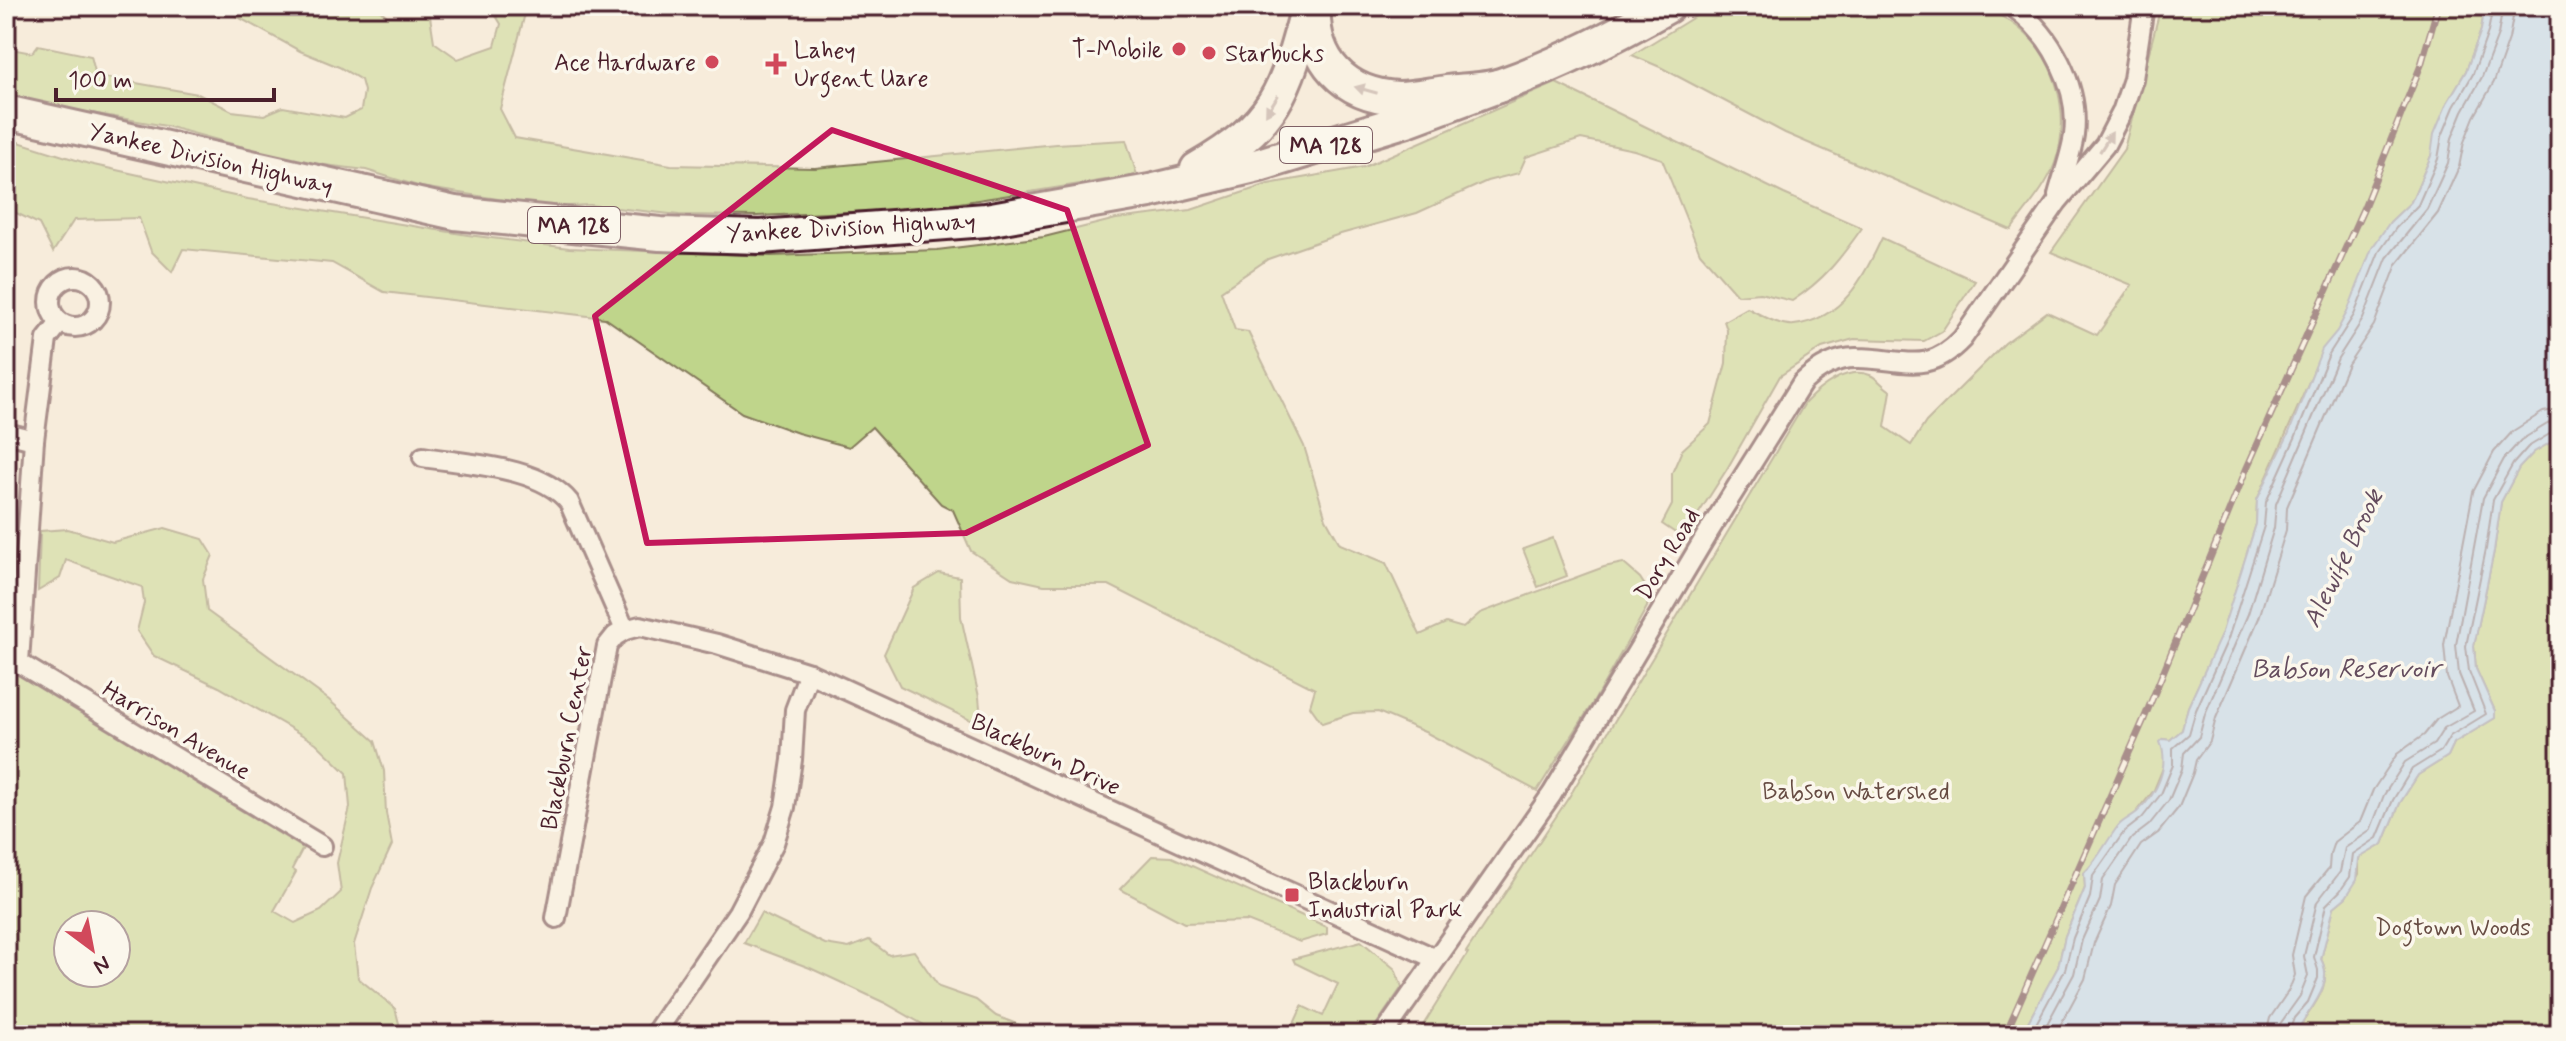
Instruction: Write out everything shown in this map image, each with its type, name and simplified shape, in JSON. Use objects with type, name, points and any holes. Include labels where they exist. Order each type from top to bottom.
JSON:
[{"type":"highway","points":[[1311,6],[1323,54],[1335,74],[1359,91],[1398,98],[1498,86]]},
{"type":"highway","points":[[1150,191],[1232,149],[1257,126],[1273,106],[1291,69],[1311,6]]},
{"type":"highway","name":"MA 128","points":[[1498,86],[1602,41],[1668,6]]},
{"type":"highway","name":"Yankee Division Highway","points":[[6,112],[455,213],[660,234],[760,237],[986,220],[1150,191],[1259,165],[1407,120],[1498,86]]},
{"type":"street","name":"Dory Road","points":[[2012,6],[2037,28],[2061,65],[2068,85],[2074,134],[2057,202]]},
{"type":"street","name":"Dory Road","points":[[1383,1035],[1552,794],[1706,536],[1802,383],[1813,373],[1842,360],[1856,358],[1921,364],[1949,352],[1962,339],[2057,202],[2105,145],[2122,112],[2133,79],[2144,6]]},
{"type":"street","points":[[12,658],[47,339],[59,324]]},
{"type":"street","points":[[6,433],[34,440]]},
{"type":"street","name":"Blackburn Center","points":[[423,457],[507,470],[561,492],[569,502],[625,630],[607,646],[556,918]]},
{"type":"street","name":"Blackburn Drive","points":[[625,630],[640,626],[717,644],[809,673],[1436,959]]},
{"type":"street","name":"Harrison Avenue","points":[[12,658],[322,846]]},
{"type":"street","points":[[654,1035],[738,912],[774,843],[785,807],[795,710],[809,673]]},
{"type":"highlighted area","points":[[832,130],[1067,210],[1148,445],[966,533],[647,543],[595,316]]},
{"type":"green space","points":[[218,6],[328,6],[334,13],[348,6],[375,6],[387,16],[430,16],[434,42],[458,59],[495,46],[501,24],[490,6],[527,6],[500,109],[515,138],[671,165],[815,168],[1126,140],[1137,175],[921,209],[757,216],[679,215],[590,205],[549,207],[421,187],[366,170],[299,162],[166,126],[6,98],[6,48],[32,53],[38,45],[91,56],[96,76],[198,94],[232,111],[264,115],[283,107],[345,118],[361,110],[364,91],[361,80]]},
{"type":"green space","points":[[1712,6],[1982,6],[2019,28],[2032,41],[2052,72],[2058,90],[2062,127],[2051,172],[2011,230],[1785,133],[1632,55]]},
{"type":"green space","name":"Babson Watershed","points":[[2161,6],[2485,6],[2481,30],[2466,71],[2447,103],[2431,156],[2411,202],[2390,222],[2323,363],[2318,361],[2257,500],[2256,524],[2221,636],[2188,707],[2182,730],[2170,740],[2163,739],[2165,763],[2154,790],[2136,813],[2117,828],[2084,873],[2085,888],[2065,936],[2058,967],[2021,1035],[1417,1035],[1466,952],[1569,797],[1805,403],[1826,385],[1843,376],[1852,373],[1870,375],[1891,391],[1885,427],[1911,445],[1926,422],[2005,343],[2047,312],[2097,335],[2132,285],[2051,252],[2124,149]]},
{"type":"green space","points":[[1556,83],[1784,194],[1862,228],[1831,268],[1792,301],[1760,293],[1737,295],[1700,253],[1662,159],[1581,139],[1526,157],[1519,173],[1487,181],[1417,213],[1337,235],[1268,259],[1221,291],[1235,330],[1248,332],[1304,446],[1326,519],[1340,544],[1386,563],[1420,635],[1446,623],[1463,628],[1480,613],[1604,567],[1623,563],[1640,578],[1649,592],[1647,607],[1594,701],[1537,791],[1427,733],[1378,712],[1353,713],[1322,723],[1310,706],[1315,689],[1109,585],[1044,585],[1012,578],[971,551],[953,510],[941,504],[872,427],[849,447],[742,413],[605,318],[384,292],[332,263],[183,249],[172,272],[151,251],[139,218],[74,220],[53,252],[39,224],[6,208],[6,138],[89,164],[248,199],[569,248],[771,256],[937,250],[1044,237],[1116,219],[1191,210],[1268,184],[1364,167]]},
{"type":"green space","points":[[1882,238],[1975,281],[1942,331],[1924,341],[1854,339],[1822,348],[1780,376],[1683,538],[1662,524],[1672,505],[1672,473],[1682,450],[1710,424],[1726,363],[1727,330],[1724,321],[1747,308],[1788,325],[1811,321],[1826,314],[1850,294]]},
{"type":"green space","name":"Dogtown Woods","points":[[2560,437],[2560,1035],[2295,1035],[2323,989],[2325,969],[2321,959],[2334,907],[2346,897],[2359,874],[2359,858],[2383,844],[2400,803],[2418,775],[2448,756],[2454,743],[2495,718],[2495,711],[2476,669],[2474,646],[2501,502],[2519,468],[2534,452]]},
{"type":"green space","points":[[165,528],[203,539],[213,555],[203,579],[207,611],[329,700],[375,741],[384,771],[386,813],[392,845],[372,888],[354,944],[358,978],[395,1008],[402,1035],[6,1035],[6,662],[30,674],[188,778],[303,848],[292,869],[296,872],[274,911],[295,923],[321,911],[341,892],[337,863],[350,807],[347,773],[316,743],[219,687],[154,656],[137,631],[144,603],[142,587],[66,560],[60,578],[38,591],[40,531],[68,529],[113,542]]},
{"type":"green space","points":[[1553,538],[1567,576],[1538,587],[1523,549]]},
{"type":"green space","points":[[939,573],[960,577],[961,617],[981,719],[970,720],[900,686],[884,654],[914,588]]},
{"type":"green space","points":[[1152,856],[1172,857],[1327,927],[1327,934],[1300,942],[1247,921],[1184,923],[1120,889]]},
{"type":"green space","points":[[761,913],[825,944],[849,948],[869,940],[889,955],[914,951],[939,987],[976,1000],[996,1016],[1046,1035],[958,1035],[926,1026],[810,968],[744,943]]},
{"type":"green space","points":[[1361,941],[1395,969],[1402,987],[1369,1035],[1289,1035],[1302,1006],[1323,1016],[1338,984],[1295,963],[1293,959]]},
{"type":"water","name":"Babson Reservoir","points":[[2485,6],[2560,6],[2560,437],[2534,452],[2519,468],[2501,502],[2474,646],[2476,669],[2495,711],[2495,718],[2454,743],[2448,756],[2418,775],[2400,803],[2383,844],[2359,858],[2357,880],[2346,897],[2334,907],[2321,959],[2325,969],[2322,989],[2295,1035],[2021,1035],[2058,967],[2065,936],[2085,888],[2084,873],[2118,826],[2138,811],[2156,788],[2163,761],[2160,742],[2170,740],[2182,730],[2188,707],[2221,635],[2256,524],[2257,500],[2288,435],[2322,349],[2347,312],[2372,248],[2390,222],[2411,202],[2431,156],[2434,134],[2447,103],[2466,71],[2481,30]]},
{"type":"railway","points":[[2005,1035],[2144,719],[2246,470],[2364,207],[2421,65],[2438,6]]},
{"type":"place","name":"T-Mobile","points":[[1179,49]]},
{"type":"place","name":"Starbucks","points":[[1209,53]]},
{"type":"place","name":"Ace Hardware","points":[[712,62]]},
{"type":"place","name":"Lahey Urgent Uare","points":[[776,64]]},
{"type":"place","name":"Blackburn Industrial Park","points":[[1292,895]]},
{"type":"water label","name":"Alewife Brook","points":[[2342,558]]}]
